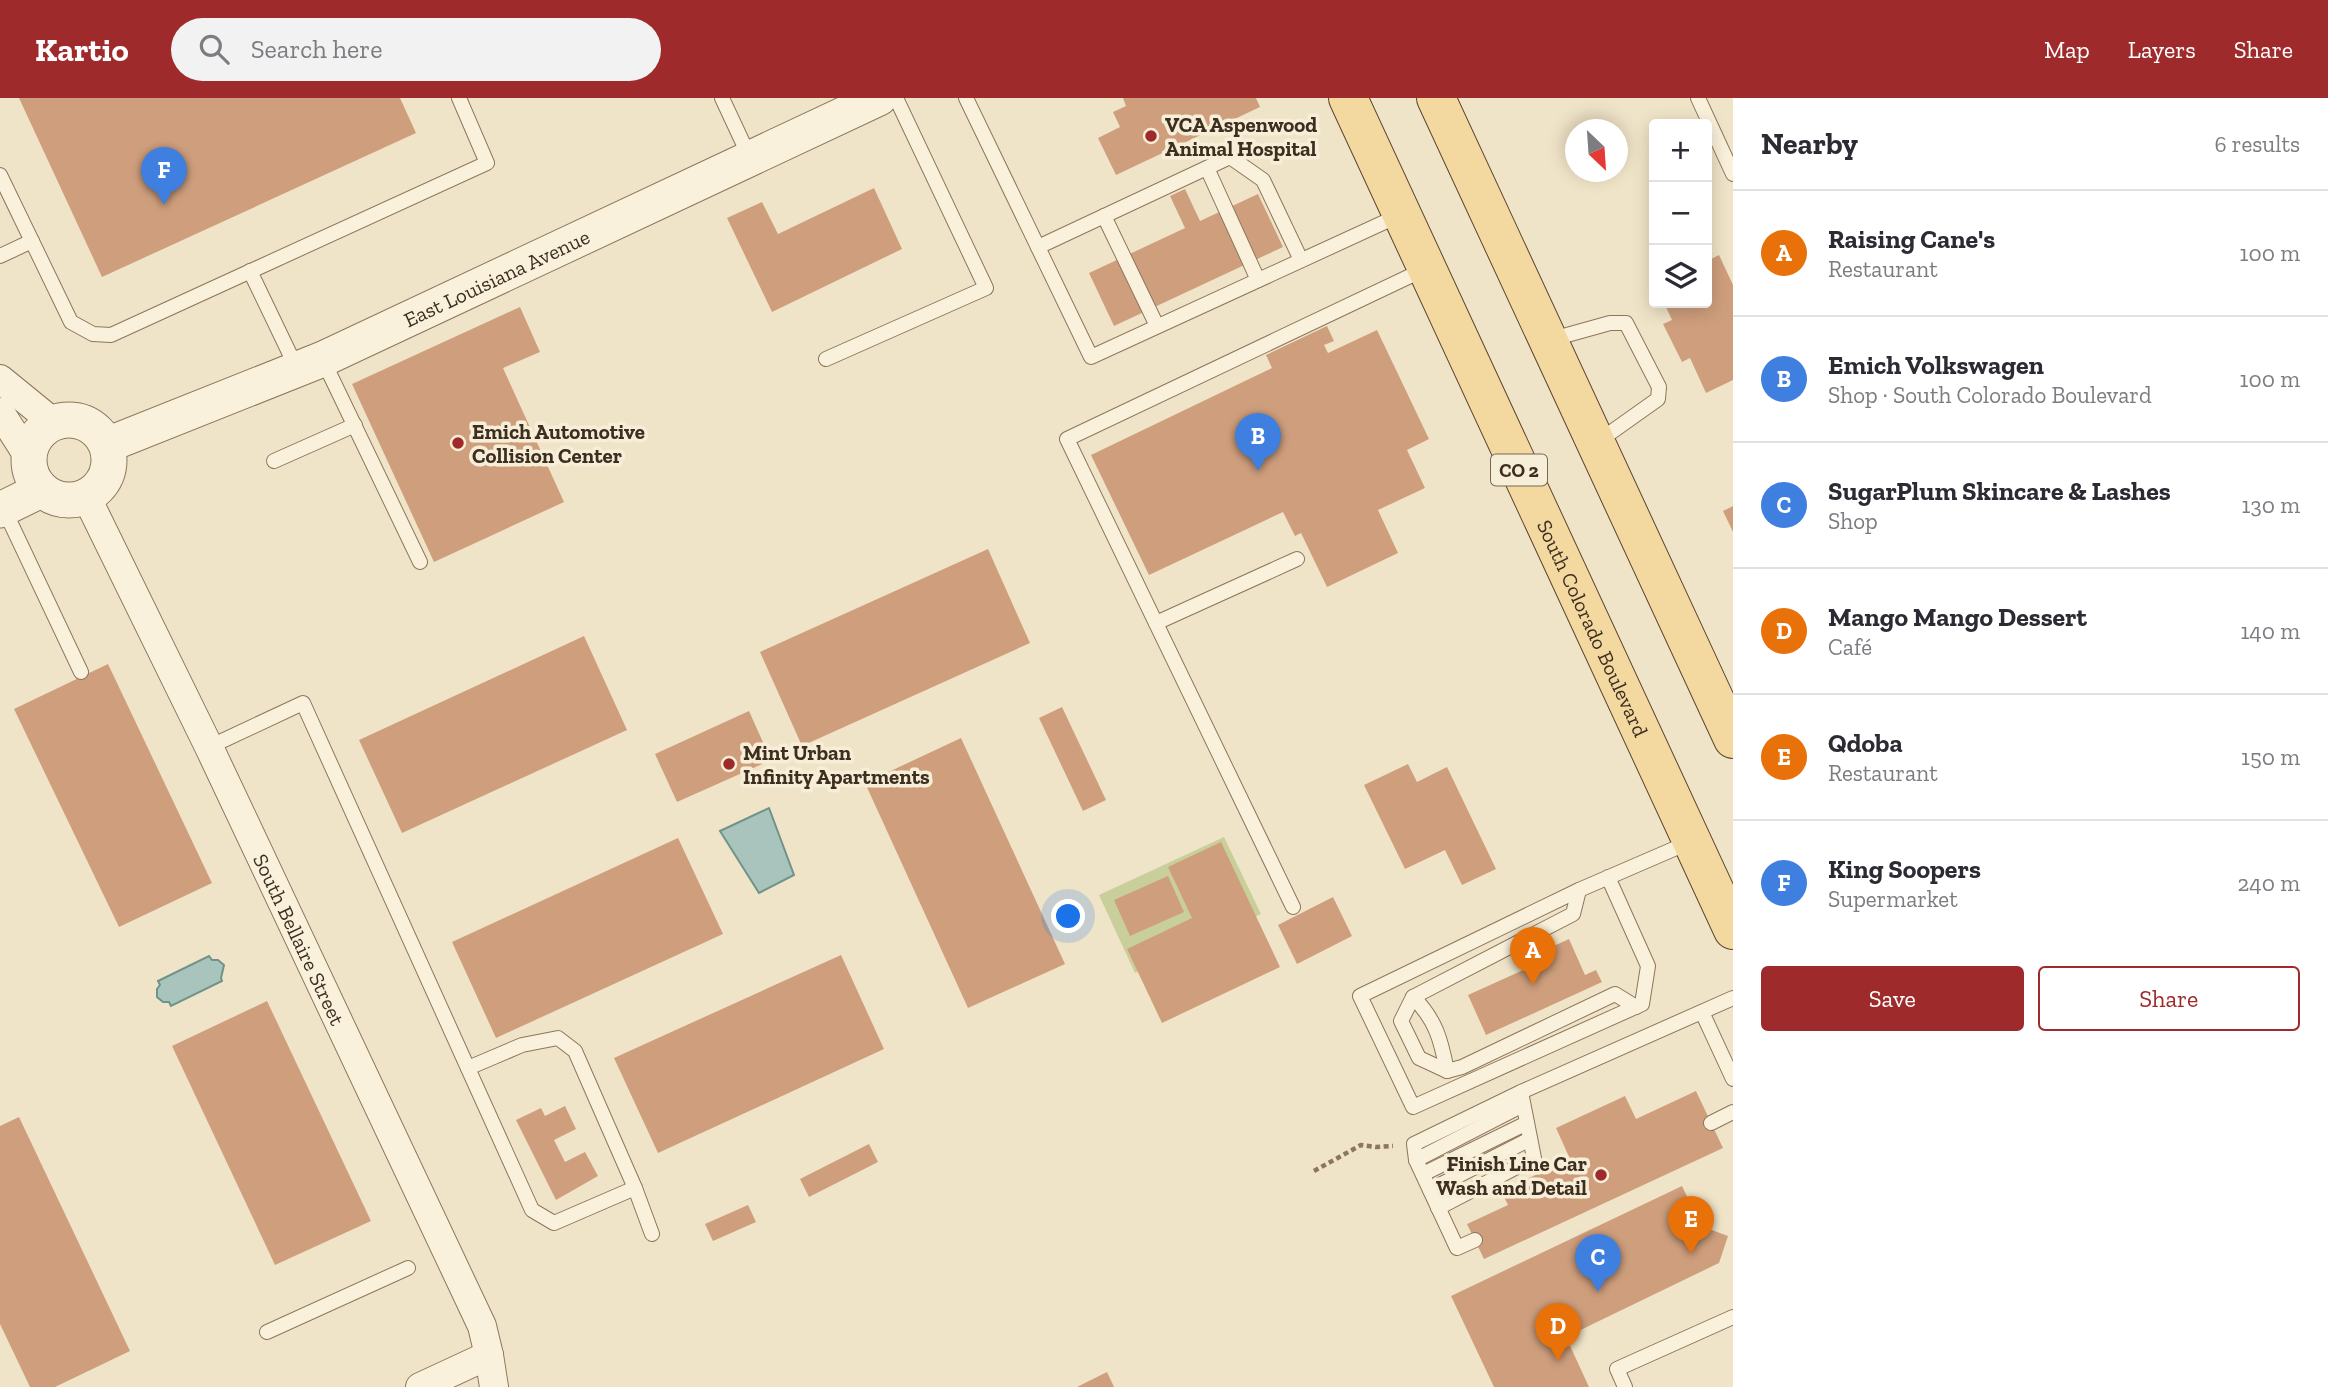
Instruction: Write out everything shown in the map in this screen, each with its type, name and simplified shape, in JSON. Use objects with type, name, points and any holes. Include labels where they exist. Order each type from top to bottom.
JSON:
[{"type":"main road","name":"South Colorado Boulevard","points":[[1348,98],[1733,930]]},
{"type":"main road","points":[[1436,98],[1733,739]]},
{"type":"street","name":"East Louisiana Avenue","points":[[107,445],[310,364],[879,98]]},
{"type":"street","points":[[0,379],[54,423]]},
{"type":"street","points":[[0,412],[28,456],[31,475],[41,490],[57,499],[75,501],[92,494],[104,480],[110,463],[107,445],[97,431],[82,421],[64,420],[47,426],[34,439],[28,456]]},
{"type":"street","points":[[2,509],[41,490]]},
{"type":"street","name":"South Bellaire Street","points":[[86,496],[482,1326],[494,1387]]},
{"type":"street","points":[[420,1387],[489,1355]]},
{"type":"lane","points":[[0,175],[71,322],[93,334],[111,334],[487,163],[459,98]]},
{"type":"lane","points":[[722,98],[750,158]]},
{"type":"lane","points":[[826,359],[986,288],[895,98]]},
{"type":"lane","points":[[966,98],[1091,357],[1401,214]]},
{"type":"lane","points":[[1698,98],[1733,174]]},
{"type":"lane","points":[[1038,247],[1230,157],[1263,180],[1301,260]]},
{"type":"lane","points":[[1207,168],[1258,280]]},
{"type":"lane","points":[[1104,216],[1157,326]]},
{"type":"lane","points":[[0,256],[32,241]]},
{"type":"lane","points":[[1293,906],[1067,439],[1426,269]]},
{"type":"lane","points":[[250,271],[310,364],[355,425],[420,562]]},
{"type":"lane","points":[[1547,341],[1610,323],[1626,323],[1659,387],[1658,399],[1595,443]]},
{"type":"lane","points":[[274,461],[355,425]]},
{"type":"lane","points":[[2,509],[81,672]]},
{"type":"lane","points":[[1156,623],[1297,559]]},
{"type":"lane","points":[[208,747],[303,704],[532,1210],[554,1223],[635,1188]]},
{"type":"lane","points":[[1608,877],[1648,966],[1642,1004],[1413,1107],[1360,996],[1579,890],[1608,877],[1692,841]]},
{"type":"lane","points":[[1579,890],[1573,914],[1413,997],[1401,1021],[1419,1058],[1447,1071],[1474,1061],[1615,994],[1636,1007]]},
{"type":"lane","points":[[1413,997],[1429,1013],[1442,1045],[1447,1071]]},
{"type":"lane","points":[[1475,1240],[1457,1248],[1416,1160],[1414,1144],[1522,1099],[1733,998]]},
{"type":"lane","points":[[1702,1012],[1733,1079]]},
{"type":"lane","points":[[468,1068],[522,1045],[558,1038],[575,1051],[635,1188],[652,1234]]},
{"type":"lane","points":[[1438,1208],[1534,1158],[1522,1099]]},
{"type":"lane","points":[[1711,1123],[1733,1112]]},
{"type":"lane","points":[[1423,1174],[1527,1123]]},
{"type":"lane","points":[[1430,1190],[1530,1139]]},
{"type":"lane","points":[[267,1332],[408,1268]]},
{"type":"lane","points":[[1625,1387],[1617,1369],[1733,1317]]},
{"type":"path","points":[[1314,1171],[1361,1145],[1376,1147]]},
{"type":"green space","points":[[1224,837],[1261,914],[1135,973],[1099,895]]},
{"type":"water","points":[[769,808],[794,875],[759,893],[720,831]]},
{"type":"water","points":[[209,956],[224,965],[222,981],[171,1006],[169,1002],[163,1002],[157,997],[160,985],[158,981]]},
{"type":"building","points":[[19,98],[400,98],[416,133],[102,277]]},
{"type":"building","name":"VCA Aspenwood Animal Hospital","points":[[1123,98],[1256,98],[1260,107],[1116,175],[1098,138],[1120,127],[1113,112],[1126,106]]},
{"type":"building","points":[[874,188],[902,249],[772,312],[727,218],[762,202],[778,234]]},
{"type":"building","points":[[1185,189],[1200,221],[1258,194],[1283,247],[1114,326],[1089,273],[1185,228],[1170,196]]},
{"type":"building","points":[[1719,255],[1733,285],[1733,380],[1706,393],[1690,358],[1682,362],[1663,324],[1672,320],[1666,308],[1712,308],[1712,258]]},
{"type":"building","name":"Emich Automotive Collision Center","points":[[520,307],[540,352],[503,368],[564,502],[434,562],[352,384]]},
{"type":"building","points":[[1327,326],[1334,341],[1324,345],[1328,353],[1377,330],[1429,439],[1407,450],[1425,488],[1378,510],[1398,553],[1327,587],[1301,533],[1295,536],[1283,512],[1149,575],[1091,455],[1272,368],[1266,355]]},
{"type":"building","points":[[1733,506],[1733,532],[1723,511]]},
{"type":"building","points":[[988,549],[1030,643],[802,746],[760,652]]},
{"type":"building","points":[[584,636],[627,730],[402,833],[359,740]]},
{"type":"building","points":[[108,664],[212,883],[119,927],[14,709]]},
{"type":"building","points":[[1062,707],[1106,800],[1083,811],[1039,718]]},
{"type":"building","points":[[749,711],[771,760],[677,802],[655,754]]},
{"type":"building","points":[[961,738],[1065,964],[968,1008],[865,783]]},
{"type":"building","points":[[1408,764],[1417,782],[1447,767],[1496,869],[1462,885],[1445,850],[1405,869],[1364,785]]},
{"type":"building","points":[[678,838],[723,934],[496,1038],[452,942]]},
{"type":"building","points":[[1221,842],[1280,967],[1162,1023],[1127,949],[1192,918],[1168,867]]},
{"type":"building","points":[[1168,876],[1184,912],[1130,936],[1114,900]]},
{"type":"building","points":[[1333,897],[1352,936],[1297,964],[1278,925]]},
{"type":"building","points":[[1569,939],[1585,975],[1596,970],[1602,982],[1486,1035],[1468,995],[1534,965],[1530,957]]},
{"type":"building","points":[[841,955],[884,1049],[658,1153],[614,1058]]},
{"type":"building","points":[[267,1001],[371,1221],[275,1265],[172,1046]]},
{"type":"building","name":"Finish Line Car Wash and Detail","points":[[1696,1091],[1723,1148],[1484,1259],[1467,1224],[1508,1205],[1501,1191],[1570,1159],[1556,1128],[1625,1096],[1636,1119]]},
{"type":"building","points":[[565,1106],[576,1129],[554,1140],[565,1162],[585,1152],[598,1176],[556,1200],[516,1120],[541,1108],[545,1116]]},
{"type":"building","points":[[19,1117],[130,1351],[55,1387],[30,1387],[0,1324],[0,1126]]},
{"type":"building","points":[[869,1144],[878,1162],[809,1197],[800,1179]]},
{"type":"building","points":[[1682,1186],[1701,1226],[1728,1236],[1719,1263],[1566,1337],[1589,1387],[1494,1387],[1451,1296]]},
{"type":"building","points":[[748,1205],[756,1222],[713,1241],[705,1224]]},
{"type":"building","points":[[1107,1372],[1114,1387],[1077,1387]]},
{"type":"place","name":"VCA Aspenwood Animal Hospital","points":[[1151,136]]},
{"type":"place","name":"King Soopers","points":[[164,205]]},
{"type":"place","name":"Emich Automotive Collision Center","points":[[458,443]]},
{"type":"place","name":"Emich Volkswagen","points":[[1258,471]]},
{"type":"place","name":"Mint Urban Infinity Apartments","points":[[729,764]]},
{"type":"place","name":"Raising Cane's","points":[[1533,985]]},
{"type":"place","name":"Finish Line Car Wash and Detail","points":[[1601,1175]]},
{"type":"place","name":"Qdoba","points":[[1691,1254]]},
{"type":"place","name":"SugarPlum Skincare & Lashes","points":[[1598,1292]]},
{"type":"place","name":"Mango Mango Dessert","points":[[1558,1361]]}]
